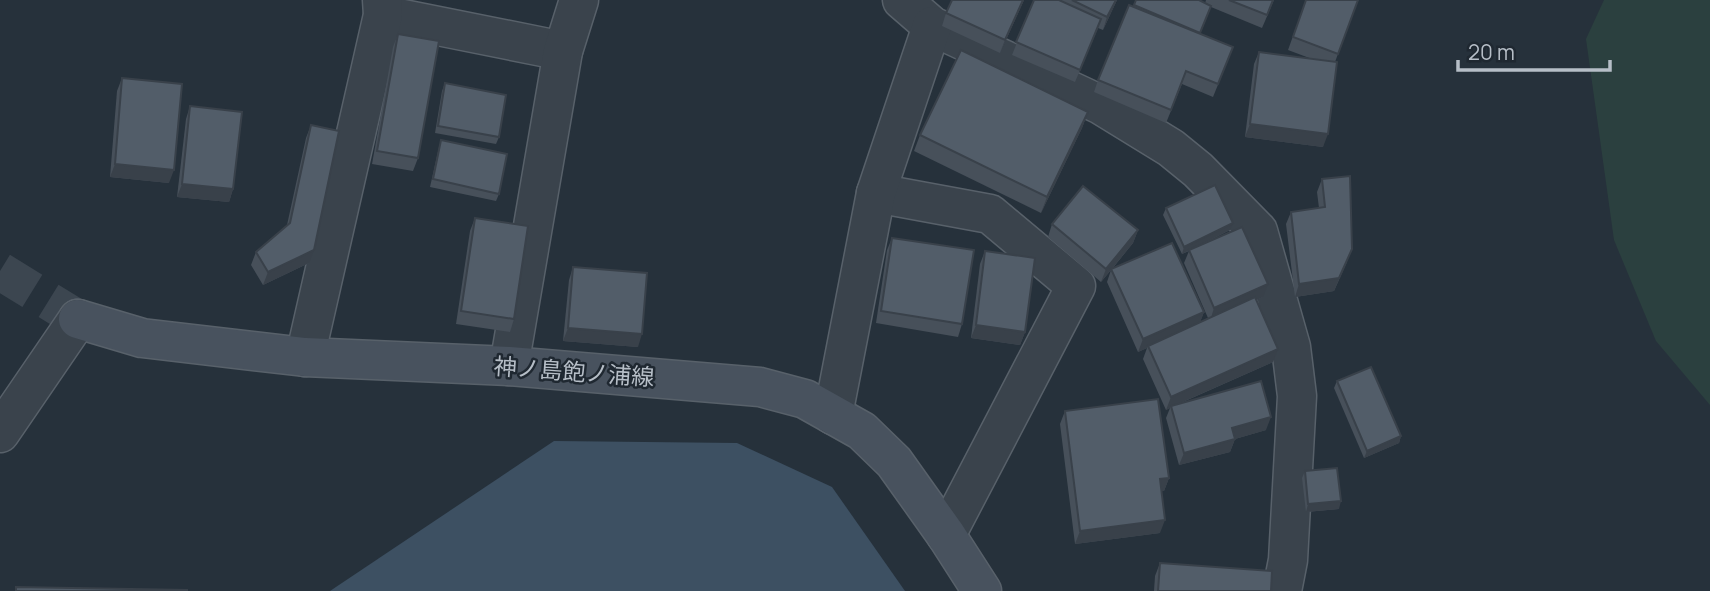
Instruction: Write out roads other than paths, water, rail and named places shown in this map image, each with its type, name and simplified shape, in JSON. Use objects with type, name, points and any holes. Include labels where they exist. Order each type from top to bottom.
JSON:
[{"type":"main road","name":"神ノ島飽ノ浦線","points":[[78,319],[142,338],[305,357],[509,366],[760,387],[804,399],[862,431],[894,463],[946,534],[982,591]]},
{"type":"street","points":[[509,366],[563,51],[579,0]]},
{"type":"street","points":[[902,0],[932,26],[1101,105],[1171,148],[1198,170],[1258,231],[1290,347],[1297,396],[1288,560],[1282,591]]},
{"type":"street","points":[[305,357],[382,8],[563,51]]},
{"type":"street","points":[[833,415],[876,193],[932,26]]},
{"type":"street","points":[[876,193],[990,214],[1076,286],[946,534]]},
{"type":"street","points":[[0,433],[78,319]]},
{"type":"water","points":[[554,441],[737,443],[832,487],[905,591],[330,591]]},
{"type":"tunnel","points":[[0,271],[78,319]]}]
